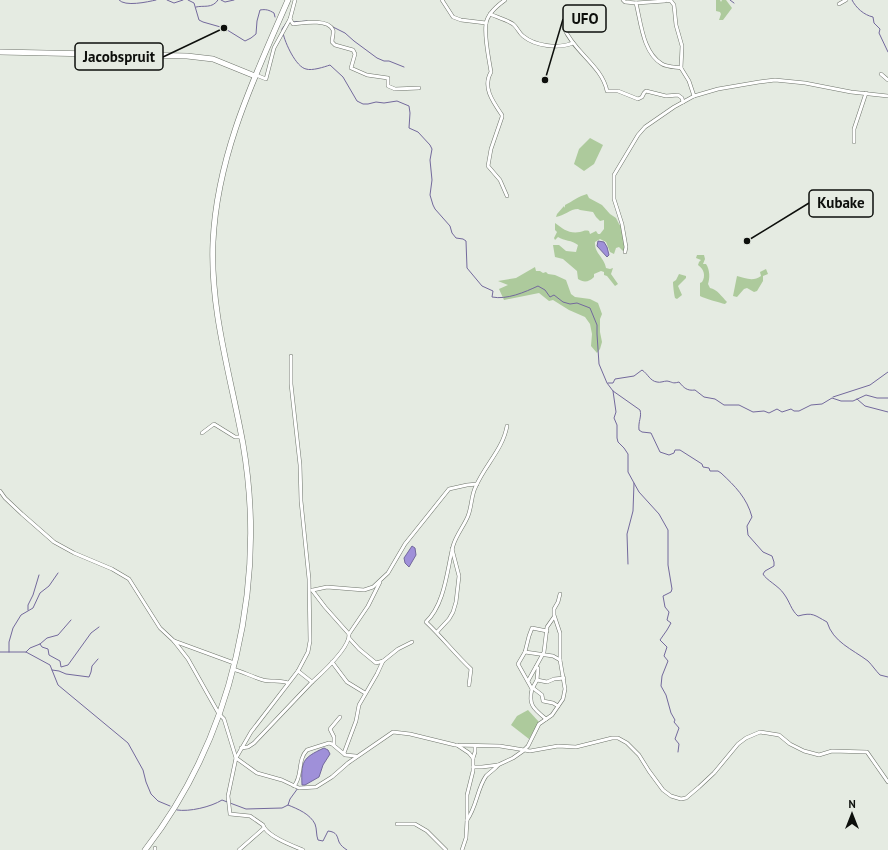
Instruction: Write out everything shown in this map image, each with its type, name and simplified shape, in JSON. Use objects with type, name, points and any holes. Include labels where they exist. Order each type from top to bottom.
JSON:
[{"type":"main road","points":[[145,850],[169,816],[187,784],[209,739],[219,714],[234,666],[246,604],[250,547],[248,488],[241,437],[217,315],[214,280],[214,241],[219,193],[226,157],[234,130],[255,75],[288,0]]},
{"type":"main road","points":[[0,52],[205,57],[255,75]]},
{"type":"street","points":[[255,75],[266,79],[274,48],[290,19],[295,0]]},
{"type":"street","points":[[442,0],[453,17],[461,20],[486,23]]},
{"type":"street","points":[[506,0],[498,5],[490,14],[486,23],[491,72],[487,78],[487,85],[490,96],[502,115],[491,149],[488,166],[500,180],[507,196]]},
{"type":"street","points":[[623,0],[625,2],[636,3],[664,0],[671,1],[674,5],[676,25],[682,46],[681,68],[689,81],[694,96]]},
{"type":"street","points":[[839,4],[846,0]]},
{"type":"street","points":[[636,3],[646,44],[653,57],[663,65],[681,68]]},
{"type":"street","points":[[490,14],[511,23],[522,36],[531,41],[544,45],[561,47],[573,43]]},
{"type":"street","points":[[290,19],[293,24],[317,22],[331,28],[333,31],[332,42],[335,45],[353,50],[355,54],[351,68],[367,75],[388,78],[388,86],[395,89],[419,88]]},
{"type":"street","points":[[564,28],[568,39],[598,70],[606,84],[607,91],[618,91],[638,99],[642,97],[646,91],[666,96],[678,95],[682,98],[683,102]]},
{"type":"street","points":[[881,74],[888,80]]},
{"type":"street","points":[[625,252],[626,247],[624,234],[614,199],[614,175],[631,145],[645,127],[683,102],[694,96],[725,88],[775,80],[805,83],[851,92],[888,96]]},
{"type":"street","points":[[854,142],[854,129],[866,93]]},
{"type":"street","points":[[291,356],[291,384],[300,465],[301,501],[305,524],[309,586],[310,641],[308,652],[298,671],[251,732],[241,748],[236,758],[228,796],[230,814],[250,816],[284,842],[303,850]]},
{"type":"street","points":[[202,434],[214,424],[235,437],[241,437]]},
{"type":"street","points":[[469,686],[471,669],[426,622],[432,614],[443,589],[452,548],[468,515],[476,484],[498,450],[505,436],[507,426]]},
{"type":"street","points":[[364,590],[373,587],[388,573],[405,544],[450,489],[476,484]]},
{"type":"street","points":[[0,491],[5,498],[54,542],[74,553],[112,569],[129,579],[160,628],[174,641],[188,659],[219,714],[224,719],[236,758],[257,773],[282,780],[299,788],[316,787],[332,777],[348,762],[393,732],[410,734],[455,745],[500,746],[523,751],[558,746],[576,747],[612,738],[618,738],[627,743],[639,755],[663,790],[671,796],[681,799],[686,798],[699,788],[714,773],[738,744],[746,738],[760,732],[779,735],[790,744],[804,751],[819,755],[832,752],[867,752],[888,782]]},
{"type":"street","points":[[437,632],[449,619],[456,602],[459,576],[452,548]]},
{"type":"street","points":[[241,748],[254,744],[343,650],[349,636],[368,606],[380,581]]},
{"type":"street","points":[[309,586],[359,649],[374,662],[378,663],[383,661],[398,649],[412,642]]},
{"type":"street","points":[[313,590],[327,587],[364,590],[374,593]]},
{"type":"street","points":[[473,767],[498,765],[513,758],[523,751],[528,746],[536,728],[541,722],[552,715],[564,695],[564,678],[560,660],[560,633],[554,617],[554,609],[560,594]]},
{"type":"street","points":[[528,682],[542,654],[548,625],[554,617]]},
{"type":"street","points":[[547,631],[532,628],[525,652],[518,664],[528,682],[542,695],[543,701],[553,703],[558,706]]},
{"type":"street","points":[[174,641],[234,666],[262,680],[288,683]]},
{"type":"street","points":[[525,652],[557,657],[560,660]]},
{"type":"street","points":[[344,754],[356,721],[358,708],[383,661]]},
{"type":"street","points":[[332,662],[347,682],[365,693]]},
{"type":"street","points":[[536,668],[538,668],[537,680],[530,699],[532,704],[546,719]]},
{"type":"street","points":[[298,671],[312,682]]},
{"type":"street","points":[[537,680],[547,682],[554,679],[564,678]]},
{"type":"street","points":[[334,745],[334,737],[330,729],[340,717]]},
{"type":"street","points":[[294,786],[298,778],[303,753],[307,750],[329,743],[334,745],[344,754],[357,756]]},
{"type":"street","points":[[455,745],[469,753],[473,758]]},
{"type":"street","points":[[462,850],[465,842],[467,796],[468,787],[471,781],[475,746]]},
{"type":"street","points":[[467,820],[474,809],[480,788],[487,776],[498,765]]},
{"type":"street","points":[[397,824],[415,824],[427,831],[446,850]]},
{"type":"street","points":[[239,850],[264,828]]},
{"type":"green space","points":[[716,0],[720,0],[721,2],[722,0],[726,0],[732,8],[723,20],[719,20],[721,14],[720,12],[716,11]]},
{"type":"green space","points":[[590,138],[603,145],[594,164],[584,171],[574,164],[579,149]]},
{"type":"green space","points":[[587,194],[589,198],[602,205],[616,218],[621,226],[626,247],[624,252],[619,247],[616,248],[614,254],[610,252],[606,242],[600,239],[595,242],[596,249],[606,268],[613,268],[611,274],[618,284],[615,286],[607,276],[604,275],[604,272],[601,271],[594,274],[594,277],[588,281],[580,280],[578,279],[577,271],[563,259],[555,257],[553,245],[559,245],[566,251],[576,252],[578,245],[558,237],[555,240],[554,238],[557,232],[555,230],[555,223],[569,232],[589,231],[590,234],[596,231],[600,234],[604,229],[604,220],[600,221],[593,212],[575,209],[556,217],[564,206],[565,208],[565,205]]},
{"type":"green space","points":[[697,255],[704,255],[705,259],[703,264],[706,264],[709,271],[708,284],[710,288],[717,292],[727,302],[725,304],[700,296],[700,283],[703,280],[704,273],[702,268],[698,265],[701,260],[696,258]]},
{"type":"green space","points":[[535,267],[536,271],[543,273],[546,272],[566,280],[571,294],[575,297],[590,299],[598,303],[602,314],[600,319],[600,332],[602,342],[597,353],[591,346],[592,334],[590,324],[585,317],[569,310],[553,300],[549,301],[539,293],[504,300],[499,289],[508,285],[498,281],[516,278]]},
{"type":"green space","points":[[766,269],[768,274],[763,276],[763,281],[757,291],[754,292],[747,288],[744,289],[737,297],[733,296],[737,276],[755,279],[761,276],[760,272]]},
{"type":"green space","points":[[679,274],[686,276],[686,278],[678,286],[682,295],[677,299],[675,298],[673,282]]},
{"type":"green space","points":[[528,710],[539,722],[529,739],[511,725],[517,716]]},
{"type":"shaded area","points":[[598,241],[604,242],[607,247],[609,255],[607,257],[597,246]]},
{"type":"shaded area","points":[[412,546],[415,548],[416,555],[409,567],[405,563],[404,558]]},
{"type":"shaded area","points":[[324,748],[328,750],[330,754],[323,765],[319,777],[305,785],[302,785],[302,771],[304,762],[311,755]]},
{"type":"waterway","points":[[119,0],[131,4],[156,0]]},
{"type":"waterway","points":[[167,0],[174,3],[183,0]]},
{"type":"waterway","points":[[188,0],[194,3],[199,20],[224,28],[245,41],[256,34],[260,10],[271,11],[274,13],[275,17]]},
{"type":"waterway","points":[[196,7],[211,6],[218,0]]},
{"type":"waterway","points":[[221,0],[225,2],[234,0]]},
{"type":"waterway","points":[[730,0],[734,3]]},
{"type":"waterway","points":[[852,0],[861,11],[866,15],[873,17],[874,23],[880,29],[879,33],[888,52]]},
{"type":"waterway","points":[[292,22],[307,21]]},
{"type":"waterway","points":[[282,30],[287,22]]},
{"type":"waterway","points":[[331,26],[345,33],[377,58],[404,67]]},
{"type":"waterway","points":[[283,33],[286,43],[298,64],[311,70],[330,65],[343,77],[357,101],[363,104],[397,101],[409,106],[409,128],[418,132],[432,149],[430,160],[432,180],[430,195],[433,205],[450,226],[452,233],[456,238],[466,241],[467,268],[482,286],[493,291],[492,297],[498,298],[516,295],[538,286],[545,290],[550,297],[554,295],[563,302],[570,304],[577,303],[590,308],[597,325],[599,364],[607,383],[613,391],[640,410],[641,415],[639,430],[642,432],[651,433],[660,452],[669,455],[674,453],[675,450],[680,450],[702,464],[703,467],[709,468],[710,471],[718,471],[721,473],[744,498],[750,510],[752,517],[747,526],[748,535],[763,552],[772,556],[774,566],[765,571],[763,574],[782,591],[798,616],[807,614],[813,615],[827,622],[838,640],[868,661],[880,675],[888,677]]},
{"type":"waterway","points":[[608,383],[613,383],[615,379],[634,376],[642,370],[655,381],[667,381],[674,383],[679,382],[686,389],[695,390],[704,397],[715,399],[724,405],[739,405],[753,412],[764,411],[769,413],[777,409],[782,412],[791,409],[794,411],[799,411],[811,405],[822,404],[832,398],[841,401],[853,401],[866,395],[877,398],[888,398]]},
{"type":"waterway","points":[[833,397],[870,385],[888,372]]},
{"type":"waterway","points":[[613,391],[616,412],[614,418],[617,425],[617,438],[618,442],[628,454],[628,472],[634,483],[633,511],[627,534],[628,564]]},
{"type":"waterway","points":[[857,399],[865,406],[888,412]]},
{"type":"waterway","points":[[634,483],[639,492],[659,514],[668,530],[668,565],[672,589],[671,592],[663,596],[665,607],[669,612],[667,620],[671,623],[660,640],[667,647],[664,656],[668,661],[662,676],[661,686],[666,695],[671,713],[675,720],[674,722],[679,728],[675,739],[679,744],[678,752]]},
{"type":"waterway","points":[[9,652],[9,642],[13,628],[21,615],[33,608],[40,593],[49,586],[58,573]]},
{"type":"waterway","points":[[28,610],[28,605],[33,595],[39,575]]},
{"type":"waterway","points":[[26,652],[47,638],[58,635],[71,620]]},
{"type":"waterway","points":[[40,644],[42,647],[48,649],[49,655],[60,661],[61,667],[68,665],[91,633],[99,627]]},
{"type":"waterway","points":[[0,652],[26,652],[50,665],[58,685],[128,743],[143,770],[151,794],[158,801],[170,806]]},
{"type":"waterway","points":[[52,670],[66,674],[89,677],[92,666],[98,659]]},
{"type":"waterway","points":[[288,805],[290,799],[298,788]]},
{"type":"waterway","points":[[177,810],[200,808],[212,805],[222,800],[246,809],[282,808],[288,805],[303,812],[313,820],[316,826],[318,840],[323,841],[328,831],[333,832],[341,845],[347,850]]},
{"type":"place","name":"Jacobspruit","points":[[224,28]]},
{"type":"place","name":"UFO","points":[[545,80]]},
{"type":"place","name":"Kubake","points":[[747,241]]}]
